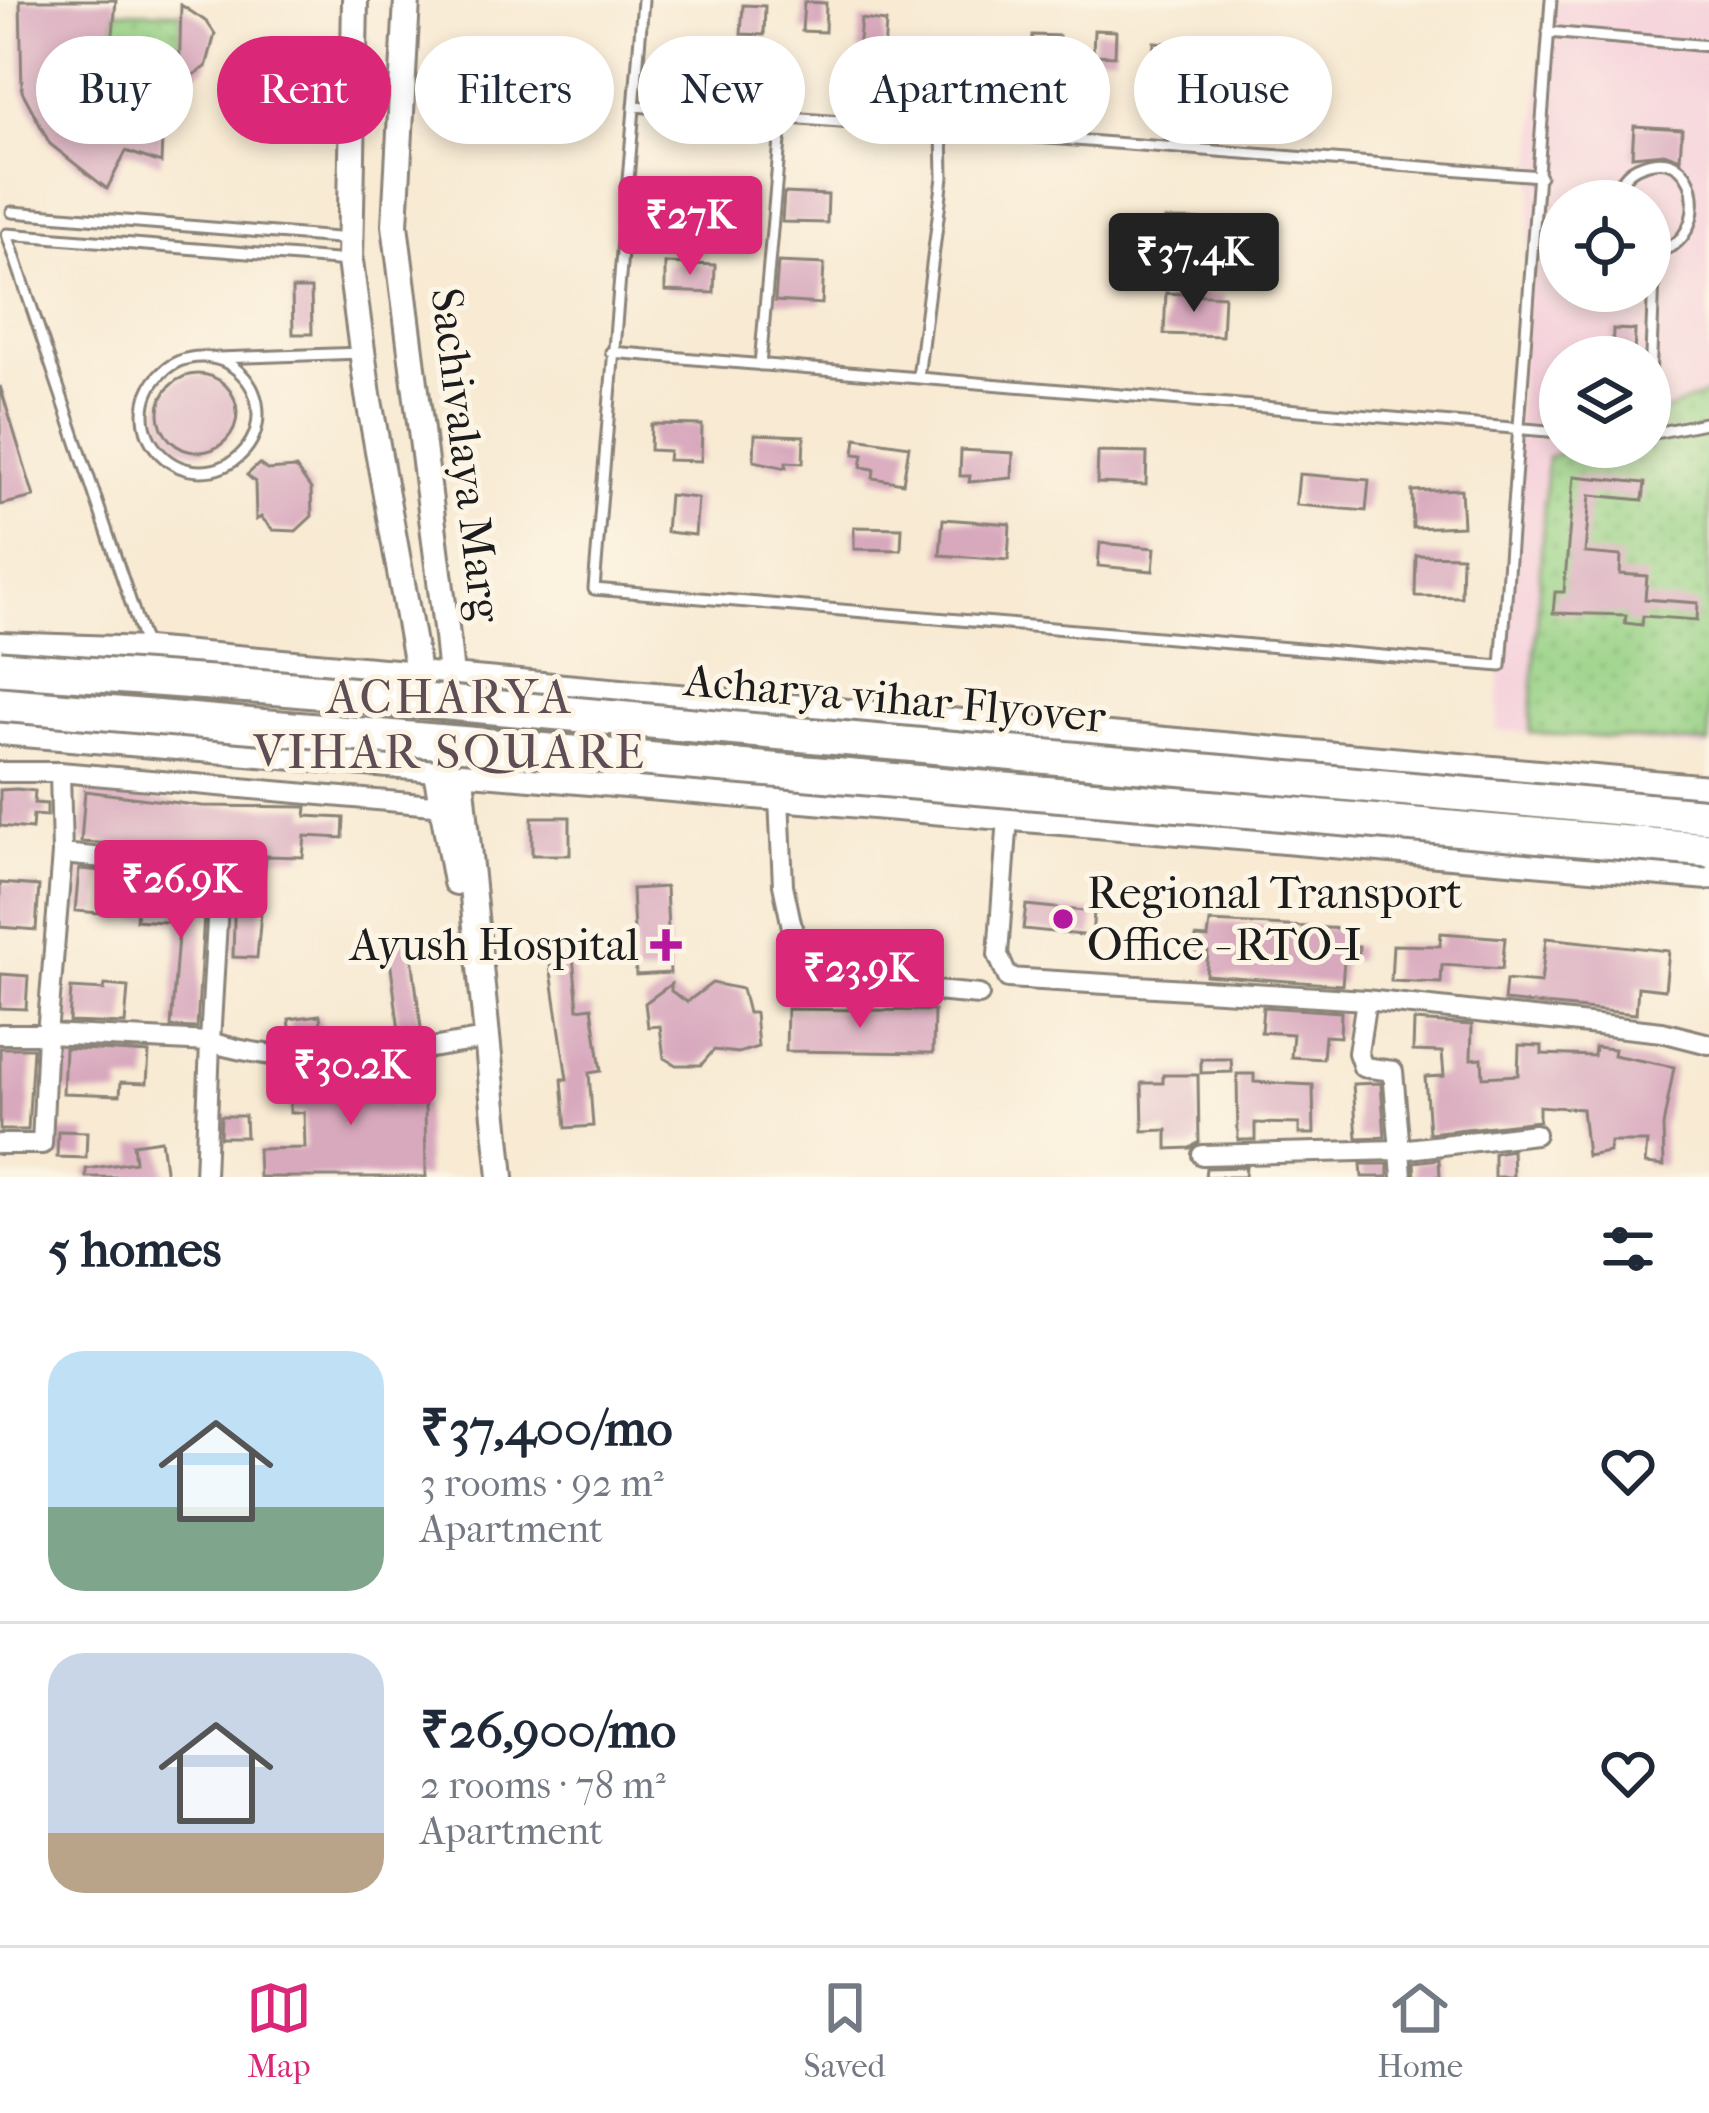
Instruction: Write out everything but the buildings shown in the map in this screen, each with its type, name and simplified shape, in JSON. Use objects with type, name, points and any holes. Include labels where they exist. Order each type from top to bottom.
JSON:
[{"type":"highway","name":"Acharya vihar Flyover","points":[[0,668],[280,688],[1709,816]]},
{"type":"highway","name":"Acharya vihar Flyover","points":[[0,704],[1709,850]]},
{"type":"street","points":[[355,0],[350,250],[362,353],[419,674],[450,768]]},
{"type":"street","name":"Sachivalaya Marg","points":[[407,0],[395,225],[451,676],[450,768],[444,806],[471,978],[478,991]]},
{"type":"street","points":[[0,645],[146,650],[1709,788]]},
{"type":"street","points":[[340,760],[364,743],[374,670]]},
{"type":"street","points":[[491,681],[519,776]]},
{"type":"street","points":[[0,732],[1709,877]]},
{"type":"street","points":[[0,1144],[42,1144],[69,773],[80,737]]},
{"type":"street","name":"Sachivalaya Marg","points":[[450,768],[482,973],[478,991],[501,1177]]},
{"type":"street","points":[[0,772],[69,773],[444,806]]},
{"type":"street","points":[[778,798],[783,885],[803,979],[979,995]]},
{"type":"street","points":[[1008,817],[998,955],[1008,978],[1366,1000],[1662,1032],[1709,1044]]},
{"type":"street","points":[[62,854],[220,869],[206,1177]]},
{"type":"street","points":[[1366,1000],[1359,1061],[1393,1071],[1402,1177]]},
{"type":"street","points":[[0,1034],[210,1042],[274,1059],[315,1060],[483,1039]]},
{"type":"street","points":[[1202,1155],[1400,1150],[1534,1134]]},
{"type":"lane","points":[[643,0],[610,352],[594,590],[1501,665],[1550,0]]},
{"type":"lane","points":[[1548,32],[1709,46]]},
{"type":"lane","points":[[634,106],[638,106]]},
{"type":"lane","points":[[1110,143],[1540,176]]},
{"type":"lane","points":[[760,364],[780,144]]},
{"type":"lane","points":[[918,378],[943,144]]},
{"type":"lane","points":[[1622,180],[1647,162],[1663,161],[1690,174],[1703,200],[1697,228],[1671,248]]},
{"type":"lane","points":[[12,212],[350,250]]},
{"type":"lane","points":[[146,650],[4,234],[350,250]]},
{"type":"lane","points":[[610,352],[1539,430]]},
{"type":"lane","points":[[212,358],[244,376],[255,393],[256,432],[232,463],[194,471],[159,453],[149,438],[145,404],[151,386],[176,362],[212,358],[362,353]]},
{"type":"lane","points":[[1671,430],[1709,422]]},
{"type":"shaded area","points":[[1545,0],[1709,0],[1709,749],[1496,730]]},
{"type":"green space","points":[[115,11],[181,12],[180,36],[113,36]]},
{"type":"green space","points":[[1709,393],[1709,744],[1530,733],[1546,468],[1671,468],[1671,408]]},
{"type":"place","name":"Regional Transport Office - RTO-I","points":[[1063,919]]},
{"type":"place","name":"Ayush Hospital","points":[[666,945]]},
{"type":"district","name":"ACHARYA VIHAR SQUARE","points":[[450,724]]}]
